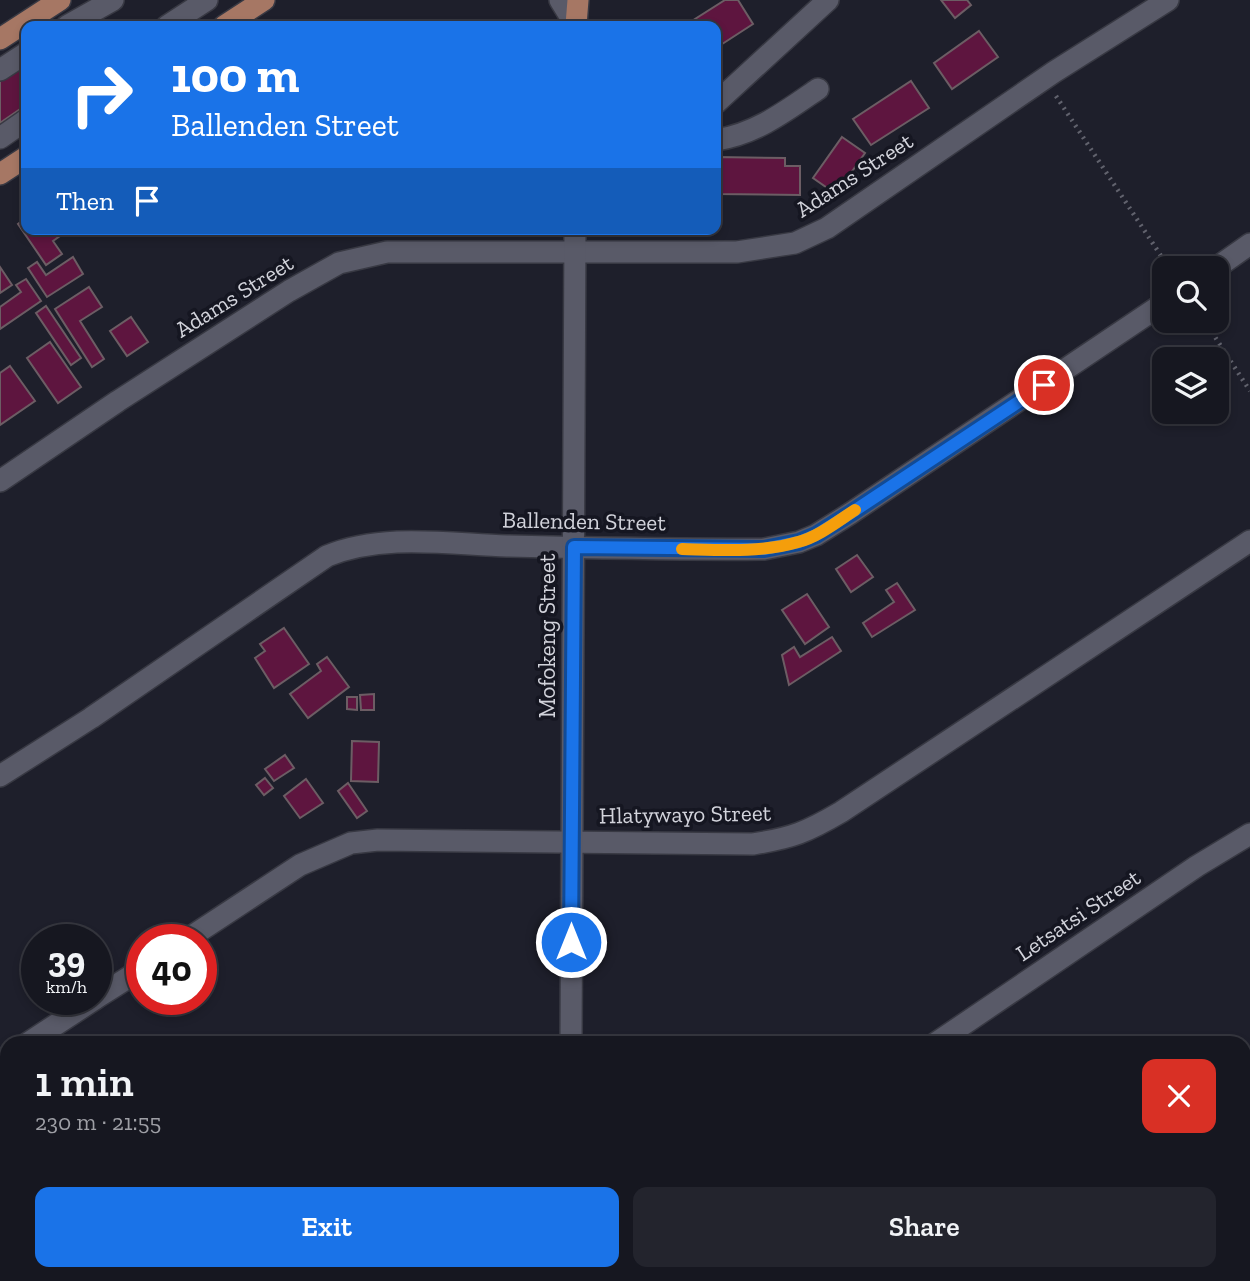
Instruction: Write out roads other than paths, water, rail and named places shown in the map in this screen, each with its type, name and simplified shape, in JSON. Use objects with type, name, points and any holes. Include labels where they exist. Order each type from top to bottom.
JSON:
[{"type":"main road","points":[[28,21],[60,0]]},
{"type":"main road","points":[[232,21],[264,0]]},
{"type":"main road","points":[[576,21],[578,0]]},
{"type":"main road","points":[[0,39],[21,25]]},
{"type":"main road","points":[[0,174],[21,160]]},
{"type":"street","points":[[76,21],[113,0]]},
{"type":"street","points":[[175,21],[207,0]]},
{"type":"street","points":[[561,0],[573,21]]},
{"type":"street","points":[[721,98],[828,0]]},
{"type":"street","name":"Adams Street","points":[[0,481],[254,313],[339,263],[387,252],[737,252],[795,243],[827,228],[1045,79],[1168,0]]},
{"type":"street","points":[[0,70],[21,56]]},
{"type":"street","points":[[721,139],[751,131],[781,116],[818,89]]},
{"type":"street","points":[[0,138],[21,123]]},
{"type":"street","name":"Mofokeng Street","points":[[571,1036],[575,235]]},
{"type":"street","points":[[1229,259],[1250,244]]},
{"type":"street","name":"Ballenden Street","points":[[0,776],[90,718],[327,556],[345,548],[445,542],[574,547],[764,549],[799,542],[816,535],[851,513],[1152,311]]},
{"type":"street","name":"Hlatywayo Street","points":[[210,924],[300,865],[351,843],[378,839],[752,844],[788,839],[814,827],[1250,541]]},
{"type":"street","name":"Letsatsi Street","points":[[946,1036],[1197,866],[1250,834]]},
{"type":"street","points":[[39,1036],[71,1015]]}]
